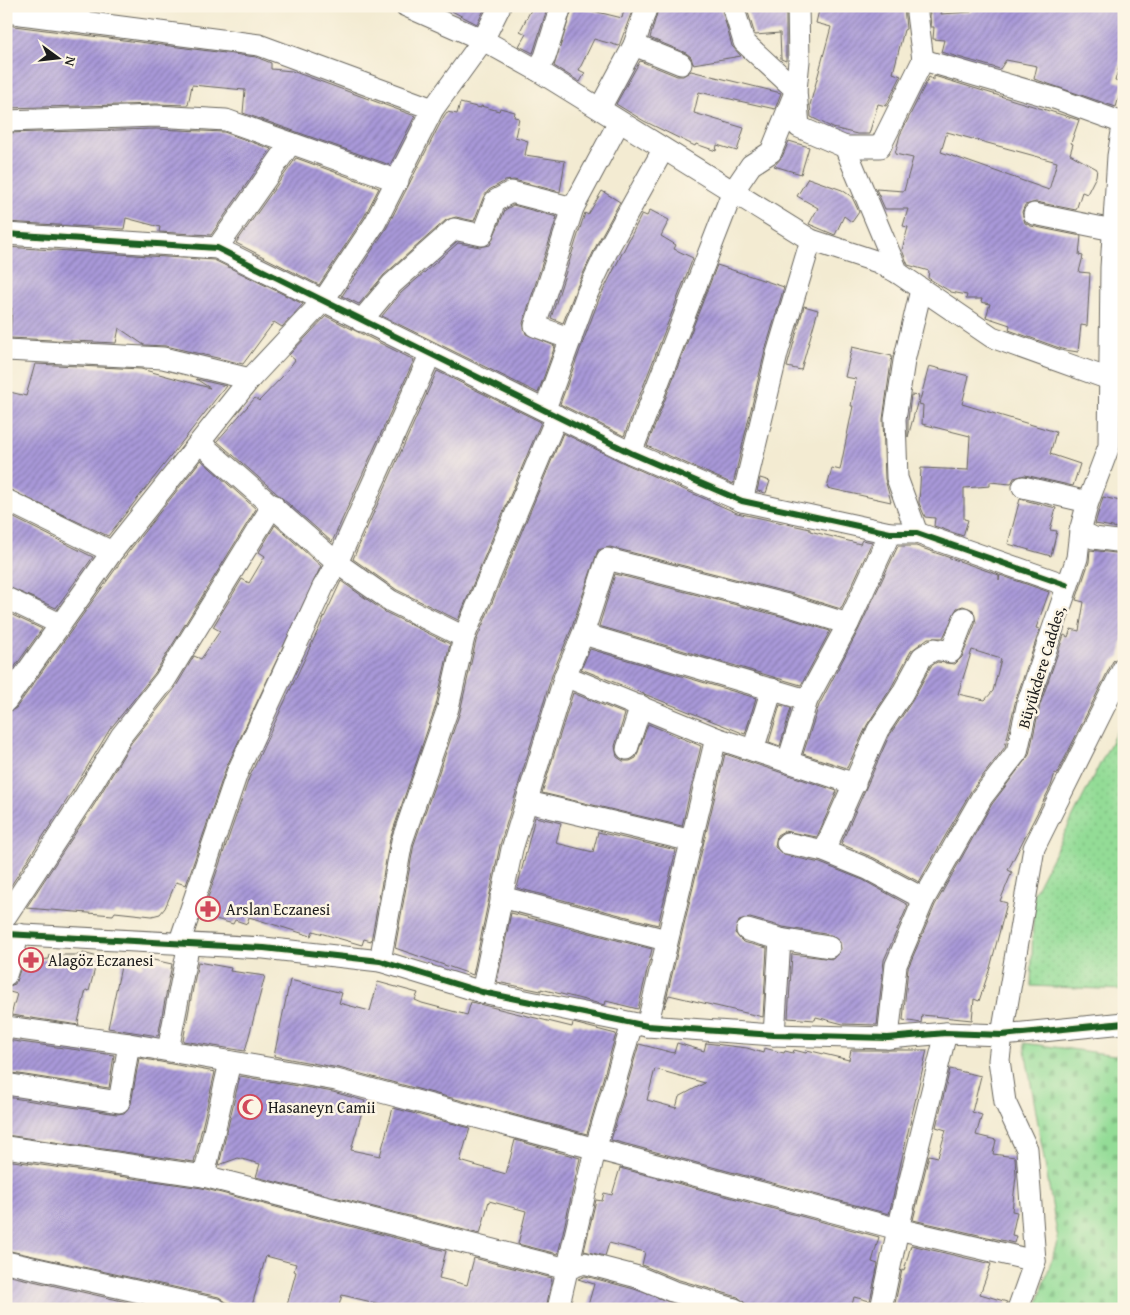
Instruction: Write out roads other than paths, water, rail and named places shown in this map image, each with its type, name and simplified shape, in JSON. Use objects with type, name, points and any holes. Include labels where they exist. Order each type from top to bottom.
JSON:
[{"type":"street","points":[[406,6],[483,40],[537,70],[732,193],[812,240],[878,262],[898,273],[992,337],[1109,380]]},
{"type":"street","points":[[6,701],[112,552],[250,379],[323,301],[374,223],[398,181],[433,109],[483,40],[500,6]]},
{"type":"street","points":[[537,70],[545,57],[561,6]]},
{"type":"street","points":[[600,108],[634,45],[647,6]]},
{"type":"street","points":[[733,6],[744,42],[796,90]]},
{"type":"street","points":[[798,6],[799,61],[796,90],[799,127],[845,147],[880,147],[923,60],[916,6]]},
{"type":"street","points":[[6,12],[259,45],[433,109]]},
{"type":"street","points":[[634,45],[681,64]]},
{"type":"street","points":[[923,60],[1057,99],[1123,122]]},
{"type":"street","points":[[631,453],[732,193],[751,164],[770,152],[796,90]]},
{"type":"street","points":[[6,121],[156,116],[226,120],[398,181]]},
{"type":"street","points":[[571,339],[535,326],[573,208],[619,122]]},
{"type":"street","name":"Büyükdere Caddes,","points":[[888,1038],[896,965],[924,899],[982,797],[1017,752],[1028,702],[1066,585],[1077,558],[1080,531],[1088,502],[1116,446],[1109,380],[1113,230],[1123,122]]},
{"type":"street","points":[[217,248],[291,143]]},
{"type":"street","points":[[845,147],[898,273]]},
{"type":"street","points":[[380,961],[402,841],[448,708],[464,637],[551,413],[571,339],[587,294],[609,247],[663,150]]},
{"type":"street","points":[[361,321],[392,284],[454,229],[482,236],[494,202],[511,192],[573,208]]},
{"type":"street","points":[[1034,214],[1113,230]]},
{"type":"street","points":[[6,234],[217,248],[430,356],[631,453],[742,501],[890,533],[917,533],[1066,585]]},
{"type":"street","points":[[742,501],[774,363],[812,240]]},
{"type":"street","points":[[917,533],[897,478],[895,419],[904,361],[921,290]]},
{"type":"street","points":[[6,350],[163,358],[250,379]]},
{"type":"street","points":[[168,1050],[184,943],[237,773],[323,587],[337,563],[430,356]]},
{"type":"street","points":[[200,443],[337,563],[391,601],[464,637]]},
{"type":"street","points":[[1023,487],[1088,502]]},
{"type":"street","points":[[6,500],[112,552]]},
{"type":"street","points":[[6,916],[82,799],[120,736],[165,680],[273,505]]},
{"type":"street","points":[[1080,531],[1094,538],[1124,542]]},
{"type":"street","points":[[788,761],[807,700],[848,624],[890,533]]},
{"type":"street","points":[[482,992],[512,849],[528,802],[565,676],[582,634],[607,559],[786,605],[848,624]]},
{"type":"street","points":[[6,598],[60,624]]},
{"type":"street","points":[[824,850],[878,730],[902,694],[922,657],[935,649],[951,652],[964,618]]},
{"type":"street","points":[[582,634],[807,700]]},
{"type":"street","points":[[1018,1309],[1035,1260],[1027,1149],[1005,1102],[999,1060],[1002,1035],[1034,848],[1124,667]]},
{"type":"street","points":[[565,676],[716,738],[855,784]]},
{"type":"street","points":[[753,750],[772,689]]},
{"type":"street","points":[[627,749],[641,706]]},
{"type":"street","points":[[558,1309],[595,1150],[640,1025],[666,940],[716,738]]},
{"type":"street","points":[[528,802],[692,841]]},
{"type":"street","points":[[788,843],[824,850],[868,869],[924,899]]},
{"type":"street","points":[[502,897],[666,940]]},
{"type":"street","points":[[747,930],[780,939],[829,947]]},
{"type":"street","points":[[6,975],[12,934],[108,938],[264,948],[380,961],[482,992],[640,1025],[774,1035],[888,1038],[946,1033],[1002,1035],[1124,1023]]},
{"type":"street","points":[[774,1035],[780,939]]},
{"type":"street","points":[[6,1028],[168,1050],[336,1080],[898,1230],[1035,1260]]},
{"type":"street","points":[[881,1309],[898,1230],[946,1033]]},
{"type":"street","points":[[6,1084],[119,1102],[129,1044]]},
{"type":"street","points":[[204,1176],[230,1062]]},
{"type":"street","points":[[6,1148],[204,1176],[567,1270],[584,1262],[638,1277],[672,1291],[735,1309]]},
{"type":"street","points":[[6,1262],[171,1303],[216,1309]]},
{"type":"place","name":"Arslan Eczanesi","points":[[208,909]]},
{"type":"place","name":"Alagöz Eczanesi","points":[[31,960]]},
{"type":"place","name":"Hasaneyn Camii","points":[[250,1107]]}]
